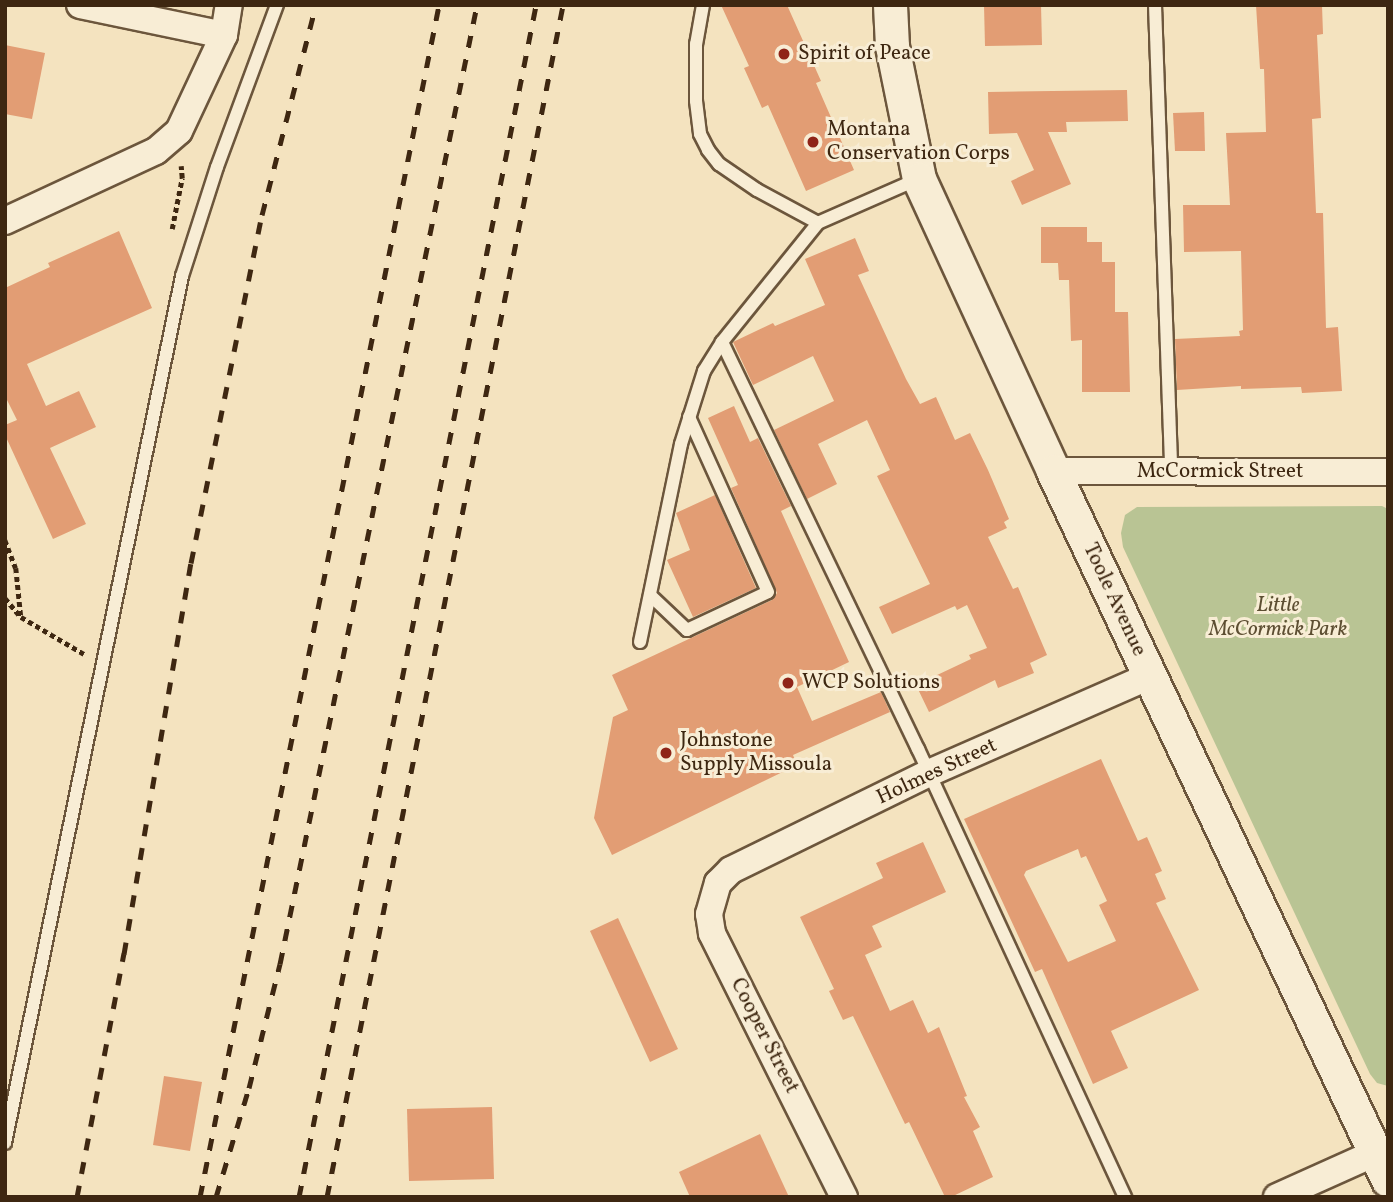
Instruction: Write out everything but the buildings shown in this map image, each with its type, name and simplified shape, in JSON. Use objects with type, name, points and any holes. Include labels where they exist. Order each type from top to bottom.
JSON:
[{"type":"street","points":[[80,5],[224,34]]},
{"type":"street","points":[[5,221],[156,151],[179,131],[224,34],[229,5]]},
{"type":"street","name":"Toole Avenue","points":[[890,5],[892,46],[919,179],[1053,471],[1382,1167]]},
{"type":"street","name":"McCormick Street","points":[[1053,471],[1388,472]]},
{"type":"street","name":"Holmes Street","points":[[727,873],[929,774],[1150,676]]},
{"type":"street","name":"Cooper Street","points":[[727,873],[712,896],[709,914],[712,933],[844,1197]]},
{"type":"street","points":[[1277,1197],[1382,1167]]},
{"type":"lane","points":[[5,1143],[182,276],[217,167],[277,5]]},
{"type":"lane","points":[[703,5],[696,44],[696,101],[700,134],[708,150],[719,164],[757,190],[818,223]]},
{"type":"lane","points":[[1155,5],[1171,471]]},
{"type":"lane","points":[[640,642],[689,417],[704,371],[722,342],[818,223],[919,179]]},
{"type":"lane","points":[[722,342],[929,774],[1125,1197]]},
{"type":"lane","points":[[650,595],[687,630],[768,592],[689,417]]},
{"type":"path","points":[[5,540],[16,568],[21,617]]},
{"type":"path","points":[[5,598],[21,617],[85,654]]},
{"type":"green space","name":"Little McCormick Park","points":[[1382,506],[1388,509],[1388,1086],[1377,1083],[1370,1074],[1123,547],[1121,533],[1125,515],[1137,507]]},
{"type":"railway","points":[[77,1197],[124,954],[191,563],[262,215],[316,5]]},
{"type":"railway","points":[[200,1197],[439,5]]},
{"type":"railway","points":[[216,1197],[249,1088],[280,964],[477,5]]},
{"type":"railway","points":[[299,1197],[536,5]]},
{"type":"railway","points":[[327,1197],[563,5]]},
{"type":"place","name":"Spirit of Peace","points":[[784,54]]},
{"type":"place","name":"Montana Conservation Corps","points":[[813,142]]},
{"type":"place","name":"WCP Solutions","points":[[788,683]]},
{"type":"place","name":"Johnstone Supply Missoula","points":[[666,753]]}]
